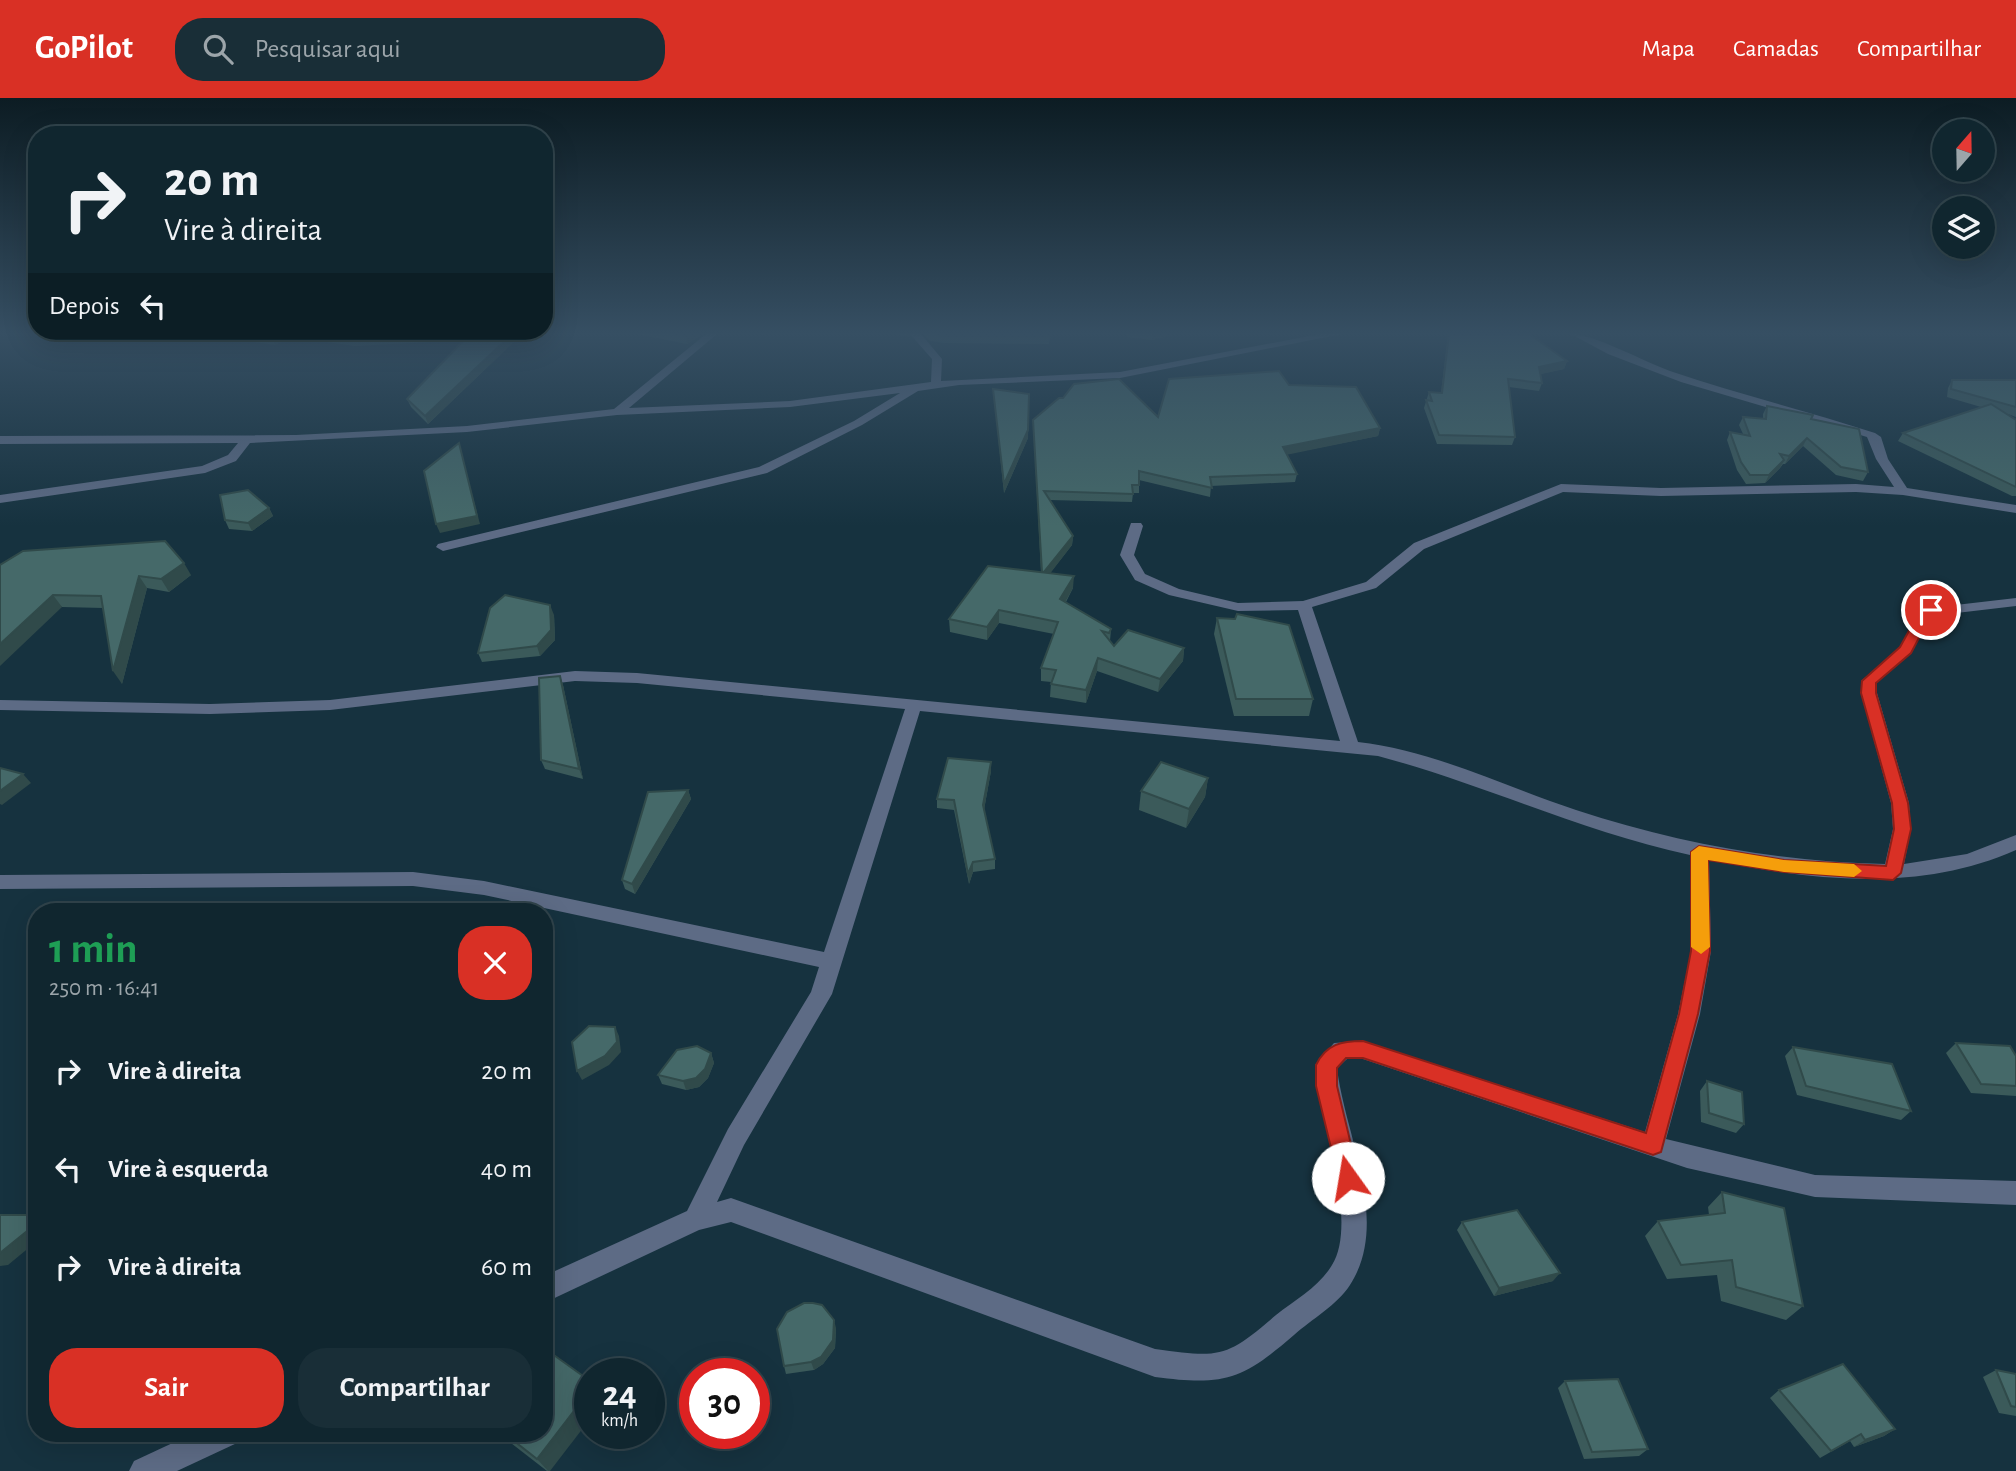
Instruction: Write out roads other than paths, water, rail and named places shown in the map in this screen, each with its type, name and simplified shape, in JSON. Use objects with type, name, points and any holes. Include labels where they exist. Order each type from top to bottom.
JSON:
[{"type":"street","points":[[617,412],[634,398]]},
{"type":"street","points":[[0,440],[246,441],[467,429],[617,412],[790,404],[833,398]]},
{"type":"street","points":[[443,547],[763,470],[859,424],[901,398]]},
{"type":"street","points":[[1741,398],[1871,435],[1876,440],[1885,464],[1903,491]]},
{"type":"street","points":[[0,499],[205,469],[232,458],[246,441]]},
{"type":"street","points":[[1136,526],[1127,555],[1140,577],[1174,592],[1238,607],[1304,604],[1370,585],[1419,546],[1561,488],[1661,492],[1856,488],[1903,491],[2016,509]]},
{"type":"street","points":[[1893,873],[1902,829],[1900,803],[1869,693],[1869,681],[1906,650],[1926,612],[2016,602]]},
{"type":"street","points":[[1304,604],[1351,748]]},
{"type":"street","points":[[0,705],[210,709],[330,705],[575,676],[637,678],[1351,748],[1429,763],[1594,823],[1699,852],[1784,866],[1893,873],[1949,868],[2016,842]]},
{"type":"street","points":[[696,1219],[736,1137],[821,994],[829,961],[915,705]]},
{"type":"street","points":[[1653,1145],[1689,1014],[1701,951],[1699,852]]},
{"type":"street","points":[[0,882],[413,879],[484,888],[829,961]]},
{"type":"street","points":[[553,1286],[696,1219],[731,1210],[1156,1363],[1209,1371],[1247,1359],[1342,1276],[1354,1241],[1354,1201],[1326,1065],[1342,1050],[1363,1050],[1687,1157],[1815,1186],[2016,1193]]},
{"type":"street","points":[[144,1471],[207,1442]]}]
